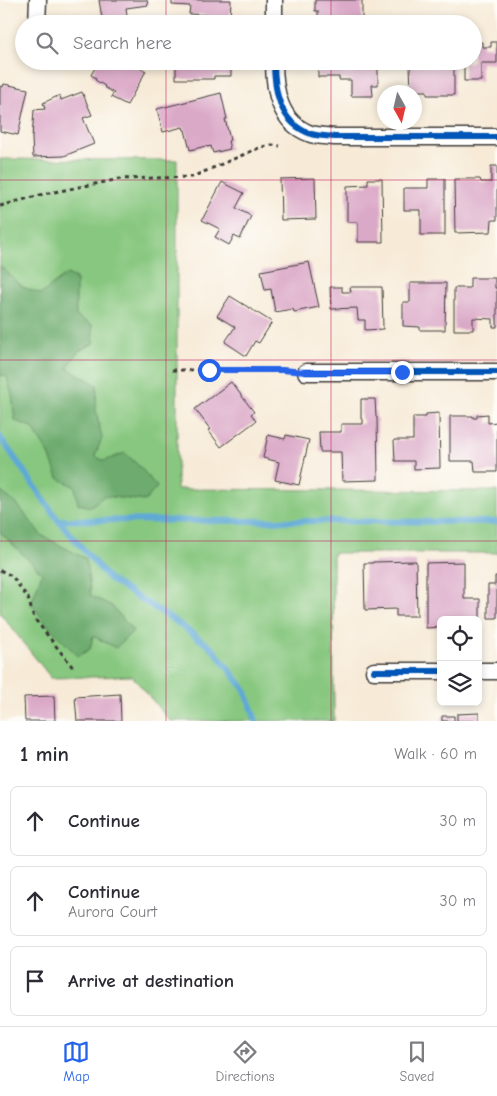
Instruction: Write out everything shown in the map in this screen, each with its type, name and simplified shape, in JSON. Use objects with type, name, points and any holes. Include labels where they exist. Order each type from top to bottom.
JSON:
[{"type":"street","points":[[38,0],[38,15]]},
{"type":"street","points":[[274,0],[274,15]]},
{"type":"street","points":[[274,70],[278,97],[284,113],[298,128],[312,134],[335,137],[497,137]]},
{"type":"street","points":[[306,372],[497,372]]},
{"type":"street","points":[[374,671],[437,671]]},
{"type":"street","points":[[482,671],[497,671]]},
{"type":"path","points":[[0,206],[44,194],[120,179],[192,177],[261,147],[280,146]]},
{"type":"path","points":[[172,370],[282,370],[306,372]]},
{"type":"path","points":[[0,570],[12,576],[28,598],[34,618],[74,668]]},
{"type":"green space","points":[[0,159],[177,160],[177,489],[497,491],[497,553],[333,553],[334,721],[170,721],[132,676],[51,678],[0,613]]},
{"type":"green space","points":[[0,266],[23,287],[41,294],[67,274],[76,278],[76,316],[92,325],[94,343],[79,351],[67,368],[97,385],[96,410],[102,438],[95,456],[104,461],[125,453],[157,487],[145,501],[104,496],[90,507],[78,504],[75,487],[58,478],[49,454],[32,427],[15,421],[12,395],[6,375],[0,376]]},
{"type":"green space","points":[[0,491],[18,505],[41,535],[86,559],[91,596],[112,606],[133,631],[116,648],[93,636],[90,649],[78,656],[50,628],[31,604],[42,573],[0,532]]},
{"type":"building","points":[[99,0],[147,0],[148,5],[126,8],[127,15],[102,15]]},
{"type":"building","points":[[172,0],[231,0],[230,15],[189,14],[190,6],[172,5]]},
{"type":"building","points":[[315,0],[362,0],[362,15],[318,15],[318,11],[315,11]]},
{"type":"building","points":[[491,42],[497,42],[497,63],[482,63],[482,47],[491,47]]},
{"type":"building","points":[[94,70],[146,71],[127,105],[111,97],[114,93],[91,75]]},
{"type":"building","points":[[176,70],[231,70],[231,76],[214,76],[214,79],[176,79]]},
{"type":"building","points":[[318,70],[378,70],[378,85],[372,85],[373,96],[351,96],[351,80],[339,80],[339,77],[318,77]]},
{"type":"building","points":[[410,70],[454,70],[454,95],[427,95],[427,91],[422,91],[422,85],[411,85]]},
{"type":"building","points":[[464,70],[481,70],[481,81],[464,81]]},
{"type":"building","points":[[4,84],[28,89],[18,135],[0,131],[0,86],[3,87]]},
{"type":"building","points":[[82,92],[92,115],[83,118],[94,144],[64,156],[33,157],[34,110],[45,109],[43,103],[60,95],[61,100]]},
{"type":"building","points":[[221,93],[227,119],[225,119],[230,149],[213,153],[211,146],[206,146],[190,150],[183,127],[163,132],[157,109]]},
{"type":"building","points":[[491,166],[497,166],[497,220],[492,220],[491,232],[455,233],[454,179],[480,179],[481,182],[491,182]]},
{"type":"building","points":[[315,178],[316,219],[281,220],[280,179]]},
{"type":"building","points":[[368,179],[382,179],[383,242],[358,242],[358,222],[347,222],[347,186],[368,185]]},
{"type":"building","points":[[428,179],[445,179],[445,235],[421,235],[421,210],[404,210],[404,188],[428,188]]},
{"type":"building","points":[[222,182],[244,193],[236,208],[251,216],[240,239],[234,236],[229,245],[215,237],[220,229],[202,220]]},
{"type":"building","points":[[309,262],[319,307],[294,312],[293,309],[275,312],[271,289],[265,290],[261,271]]},
{"type":"building","points":[[470,278],[495,278],[495,288],[497,288],[497,327],[493,327],[493,319],[473,318],[473,330],[454,330],[454,288],[470,288]]},
{"type":"building","points":[[410,283],[446,283],[445,330],[420,330],[420,327],[403,326],[403,302],[410,302]]},
{"type":"building","points":[[330,287],[342,287],[342,292],[351,292],[350,287],[382,287],[383,329],[365,330],[365,320],[358,320],[357,308],[331,309]]},
{"type":"building","points":[[230,296],[272,322],[259,343],[255,341],[246,356],[225,342],[235,327],[217,316]]},
{"type":"building","points":[[231,382],[254,412],[251,414],[256,421],[221,447],[195,409]]},
{"type":"building","points":[[361,399],[375,399],[378,480],[342,481],[341,452],[320,452],[319,432],[341,432],[341,424],[363,424],[363,419],[361,419]]},
{"type":"building","points":[[439,413],[440,468],[414,469],[414,461],[395,461],[394,440],[413,440],[413,417],[426,417],[426,414]]},
{"type":"building","points":[[488,414],[488,423],[497,422],[497,472],[475,472],[474,461],[450,461],[450,416],[473,416],[473,418],[477,418],[477,415]]},
{"type":"building","points":[[268,435],[285,439],[286,435],[309,440],[299,485],[275,480],[279,462],[263,458]]},
{"type":"building","points":[[416,561],[417,616],[396,616],[396,609],[365,610],[364,563]]},
{"type":"building","points":[[464,562],[464,599],[480,599],[480,616],[437,616],[437,627],[426,628],[426,563]]},
{"type":"building","points":[[495,576],[497,576],[497,618],[488,618],[488,585],[495,585]]},
{"type":"building","points":[[120,694],[121,721],[77,721],[75,697]]},
{"type":"building","points":[[54,696],[55,721],[25,721],[24,697]]},
{"type":"building","points":[[479,713],[479,721],[457,721],[457,714]]},
{"type":"building","points":[[442,716],[454,716],[454,721],[442,721]]},
{"type":"waterway","points":[[0,437],[58,520],[109,579],[175,621],[213,649],[245,690],[256,721]]},
{"type":"waterway","points":[[58,520],[497,522]]},
{"type":"cycle path","points":[[274,70],[277,94],[285,114],[300,129],[311,134],[335,137],[497,137]]},
{"type":"cycle path","points":[[306,372],[497,372]]},
{"type":"cycle path","points":[[374,671],[437,671]]},
{"type":"route","points":[[209,370],[402,372]]}]
